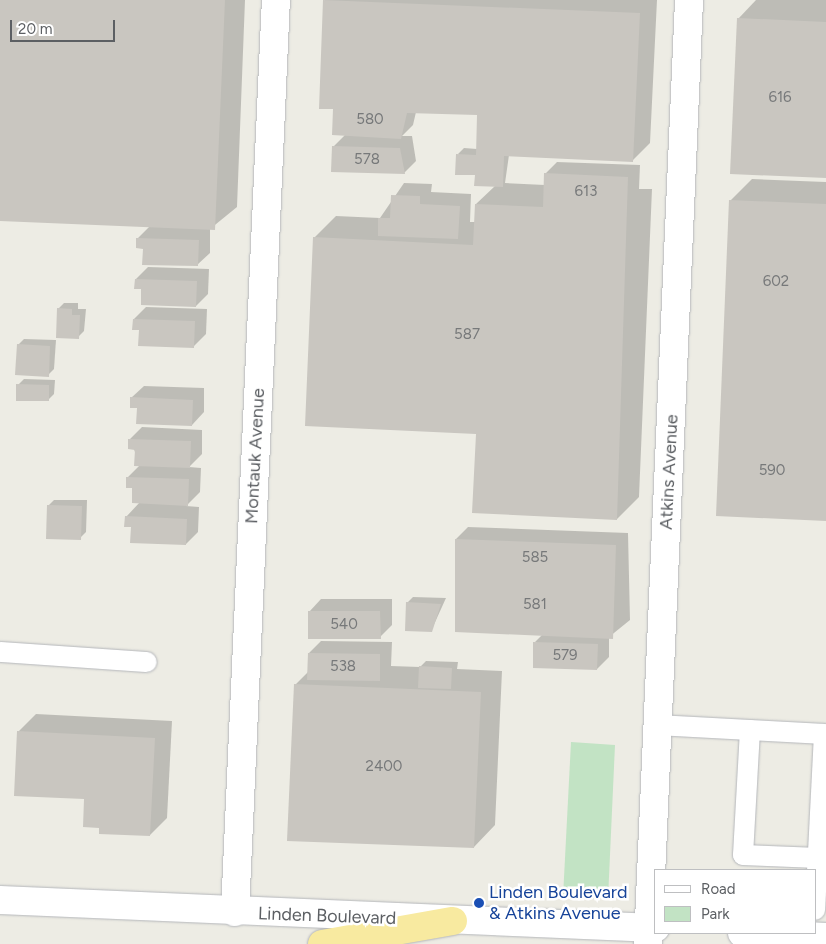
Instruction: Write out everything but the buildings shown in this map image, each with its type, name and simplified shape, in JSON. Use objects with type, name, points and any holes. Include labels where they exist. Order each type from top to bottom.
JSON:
[{"type":"highway","points":[[322,944],[453,921]]},
{"type":"street","name":"Montauk Avenue","points":[[235,912],[276,0]]},
{"type":"street","name":"Atkins Avenue","points":[[651,934],[657,725],[689,0]]},
{"type":"street","name":"Linden Boulevard","points":[[0,900],[453,921],[651,934]]},
{"type":"lane","points":[[0,652],[147,662]]},
{"type":"lane","points":[[657,725],[824,734],[818,858],[817,929]]},
{"type":"lane","points":[[750,730],[743,855],[818,858]]},
{"type":"green space","points":[[571,742],[615,745],[608,899],[563,897]]},
{"type":"place","name":"Linden Boulevard & Atkins Avenue","points":[[479,903]]}]
